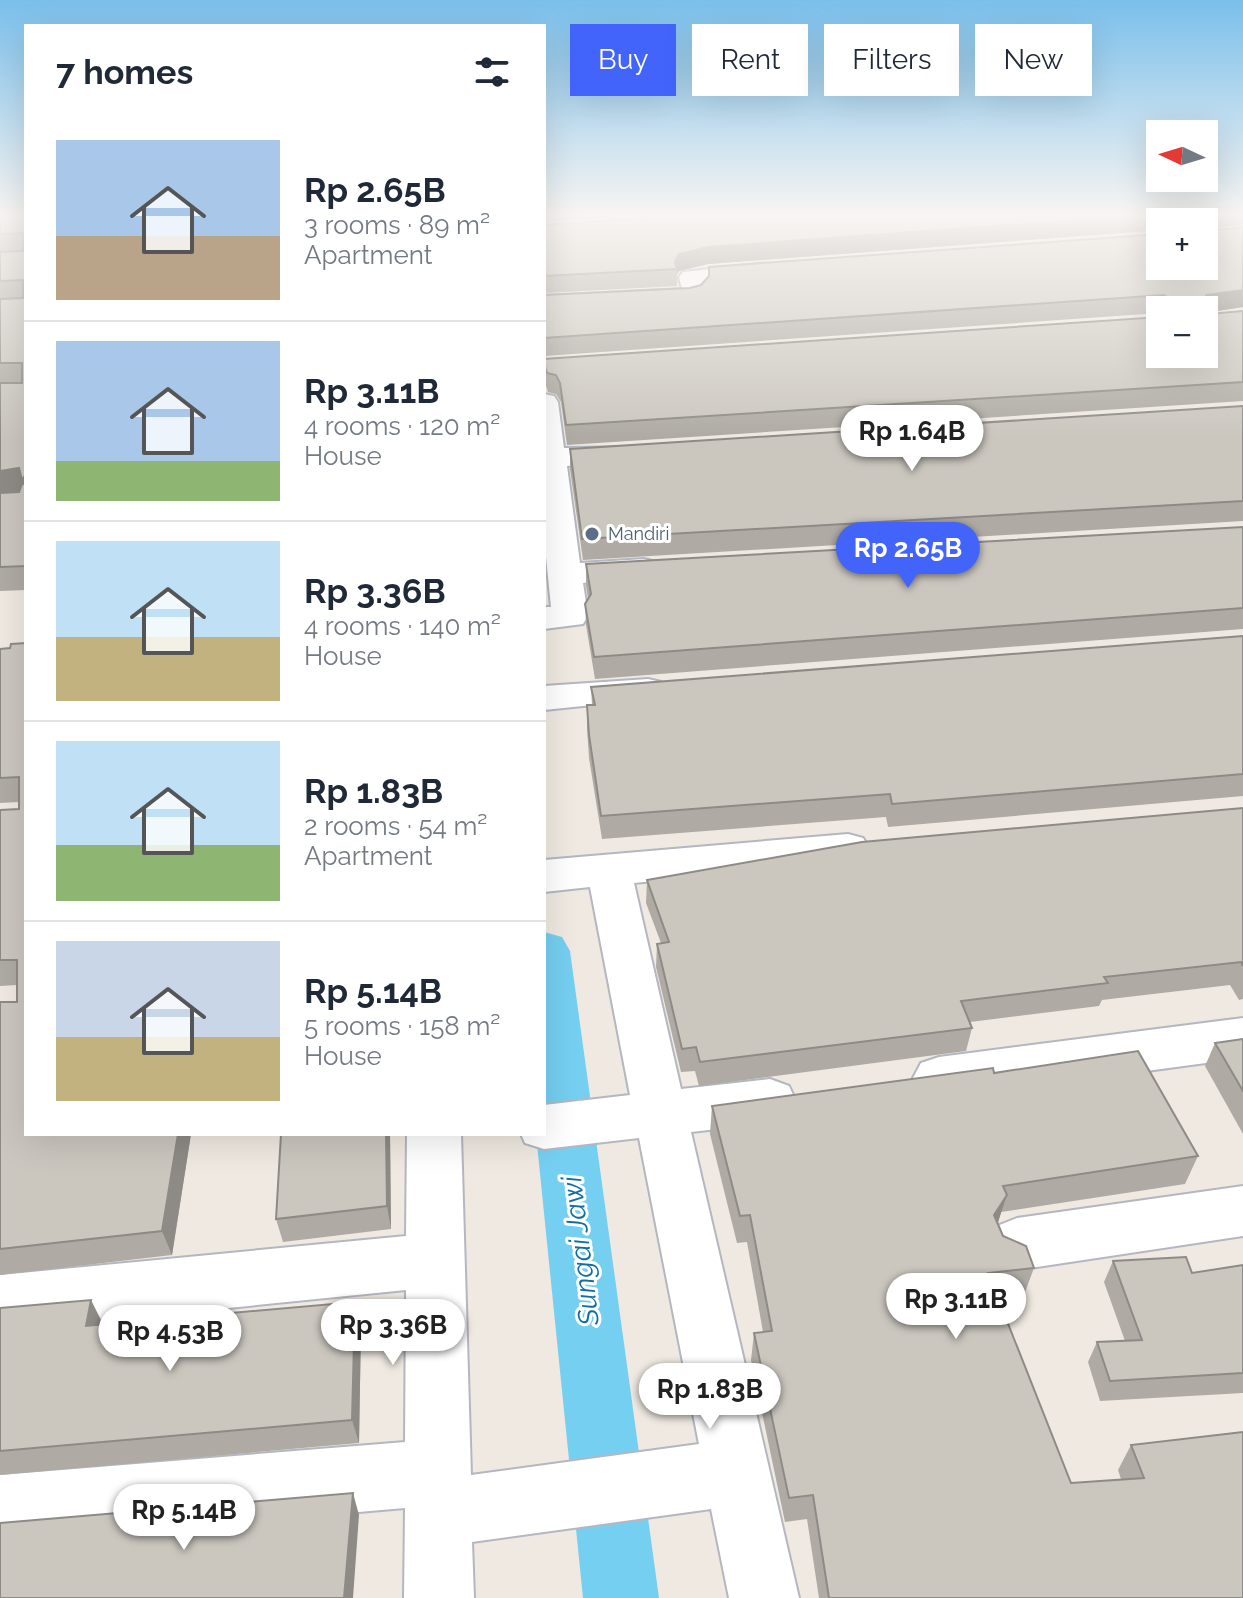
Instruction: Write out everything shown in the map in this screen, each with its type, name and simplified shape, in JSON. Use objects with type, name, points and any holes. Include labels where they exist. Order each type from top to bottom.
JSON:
[{"type":"street","points":[[546,303],[689,296],[693,289]]},
{"type":"street","points":[[546,430],[565,574],[556,617]]},
{"type":"street","points":[[548,458],[662,451]]},
{"type":"street","points":[[565,574],[676,567]]},
{"type":"street","points":[[552,698],[689,686]]},
{"type":"street","points":[[764,1598],[717,1475],[642,1118],[580,874],[894,845]]},
{"type":"street","points":[[898,1084],[1243,1038]]},
{"type":"street","points":[[546,1127],[642,1118],[820,1094]]},
{"type":"street","points":[[434,1136],[439,1598]]},
{"type":"street","points":[[1017,1244],[1243,1211]]},
{"type":"street","points":[[0,1303],[437,1260]]},
{"type":"street","points":[[0,1509],[436,1492],[532,1498],[717,1475]]},
{"type":"building","points":[[24,289],[22,480],[19,468],[0,471],[0,383],[22,383],[22,363],[0,363],[0,299],[23,298]]},
{"type":"building","points":[[678,289],[1243,289],[1206,296],[1146,296],[546,338],[546,295]]},
{"type":"building","points":[[1243,311],[1243,382],[566,425],[560,383],[556,375],[547,373],[546,359],[1146,318],[1146,368],[1218,368],[1218,313]]},
{"type":"building","points":[[1243,406],[1243,501],[582,539],[570,449]]},
{"type":"building","points":[[24,484],[24,566],[0,567],[0,493],[19,492]]},
{"type":"building","points":[[1243,527],[1243,608],[594,657],[585,604],[591,594],[586,564]]},
{"type":"building","points":[[1243,636],[1243,774],[892,804],[890,794],[601,816],[589,735],[587,705],[595,705],[591,687]]},
{"type":"building","points":[[24,643],[24,1136],[178,1136],[162,1231],[0,1249],[0,1002],[17,1002],[17,960],[0,960],[0,810],[19,809],[19,777],[0,778],[0,649],[10,648],[11,644]]},
{"type":"building","points":[[1243,808],[1243,966],[1241,962],[1104,977],[1108,983],[961,1001],[972,1028],[700,1062],[696,1047],[682,1049],[657,944],[669,942],[647,880],[862,842]]},
{"type":"building","points":[[1243,1039],[1243,1091],[1215,1043]]},
{"type":"building","points":[[1138,1051],[1198,1156],[1003,1186],[1007,1195],[994,1215],[1003,1236],[1026,1246],[1034,1268],[988,1273],[1071,1483],[1144,1478],[1131,1445],[1243,1432],[1243,1598],[829,1598],[813,1495],[789,1498],[754,1333],[772,1331],[750,1215],[740,1216],[712,1106],[993,1068],[994,1073]]},
{"type":"building","points":[[281,1136],[386,1136],[387,1206],[276,1219]]},
{"type":"building","points":[[1186,1257],[1192,1273],[1243,1265],[1243,1373],[1110,1381],[1097,1342],[1142,1340],[1113,1261]]},
{"type":"building","points":[[91,1300],[86,1326],[355,1302],[352,1420],[0,1451],[0,1308]]},
{"type":"building","points":[[353,1493],[344,1598],[0,1598],[0,1523]]},
{"type":"waterway","name":"Sungai Jawi","points":[[546,968],[621,1598]]},
{"type":"place","name":"Mandiri","points":[[592,534]]}]
